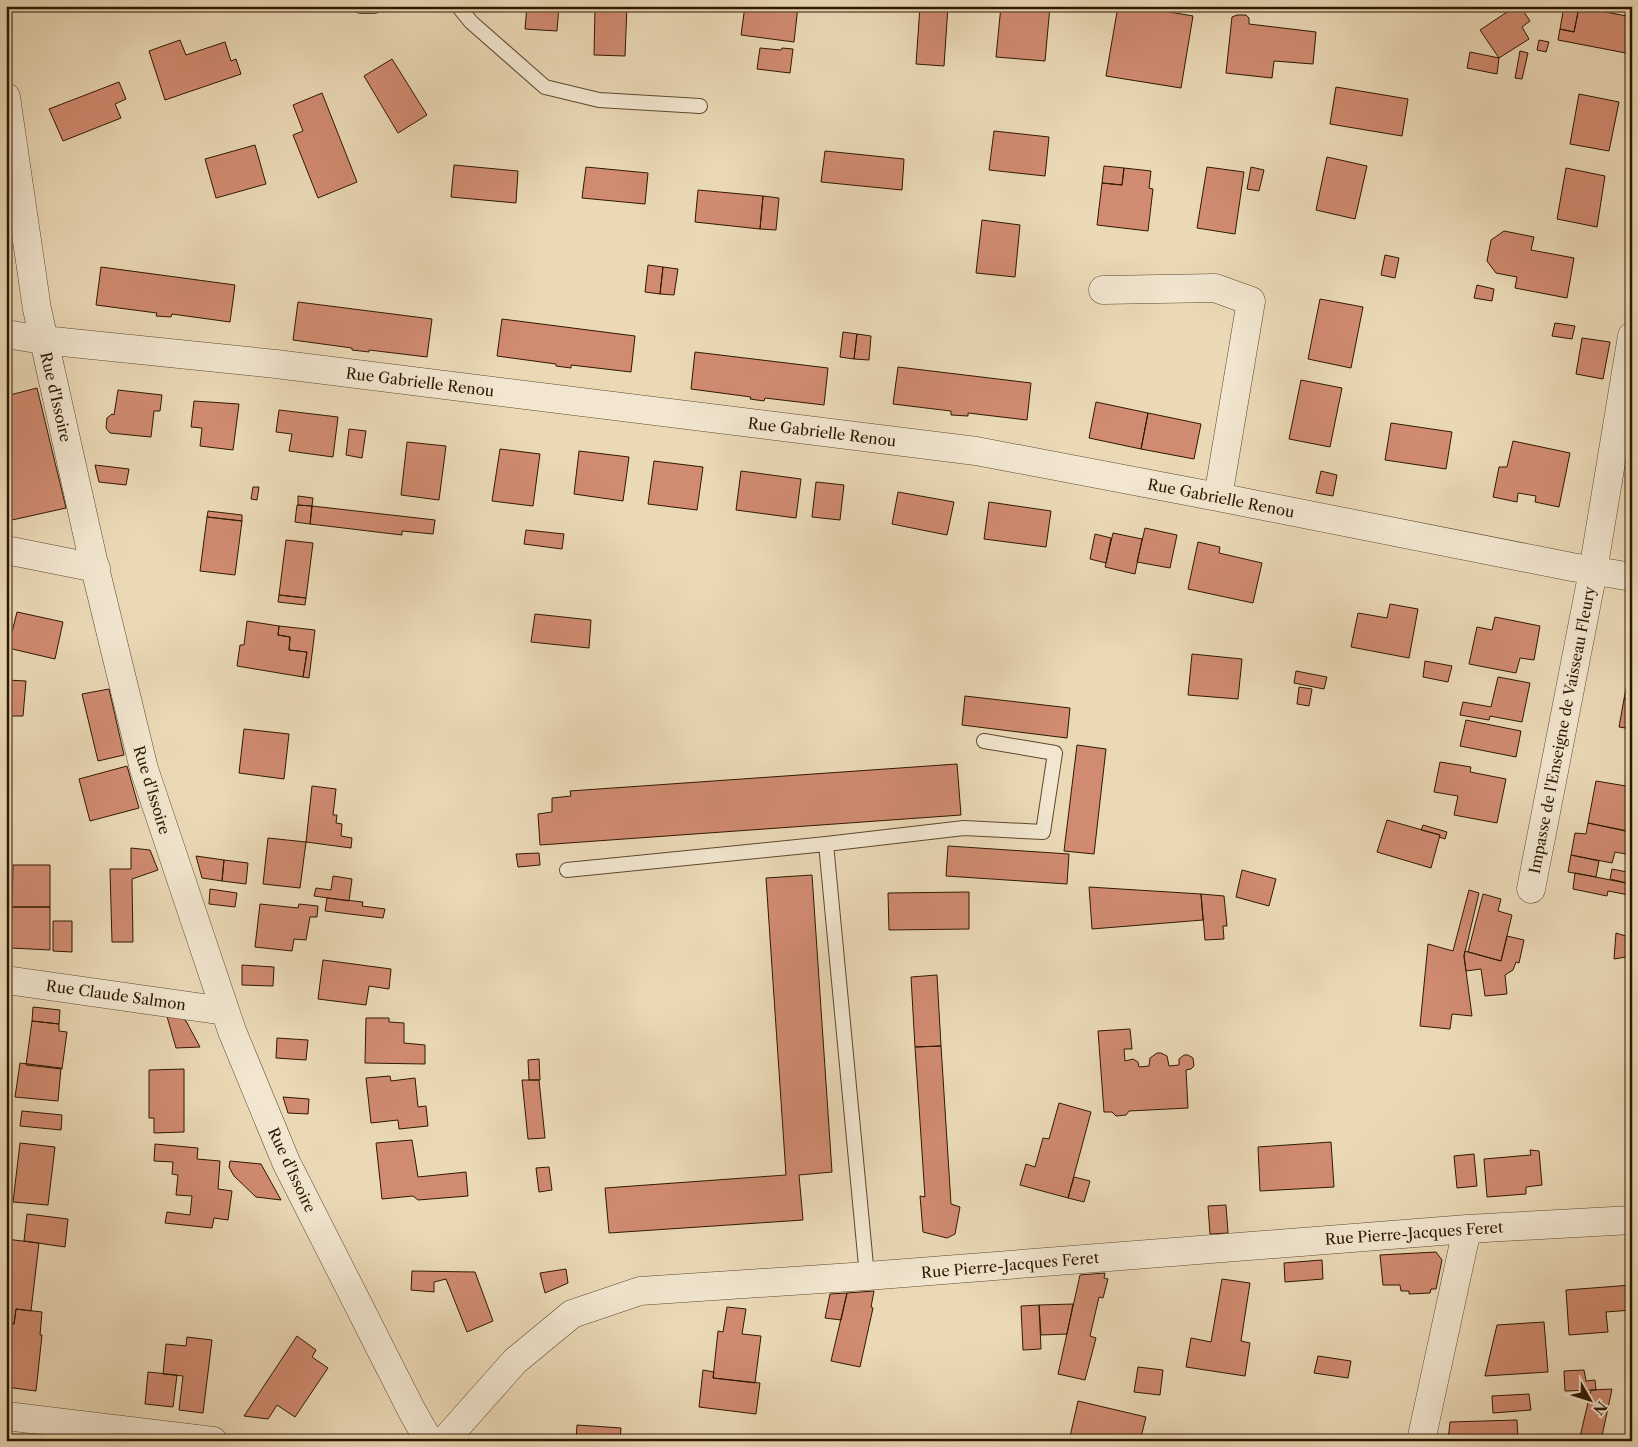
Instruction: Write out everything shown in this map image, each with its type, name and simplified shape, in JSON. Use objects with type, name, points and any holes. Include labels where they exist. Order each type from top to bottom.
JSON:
[{"type":"street","name":"Rue d'Issoire","points":[[6,97],[34,292],[96,568],[144,769],[225,1011],[286,1162],[429,1441]]},
{"type":"street","points":[[1103,290],[1215,288],[1251,301],[1218,497]]},
{"type":"street","name":"Rue Gabrielle Renou","points":[[6,334],[44,340],[276,364],[976,451],[1632,577]]},
{"type":"street","name":"Impasse de l'Enseigne de Vaisseau Fleury","points":[[1531,889],[1593,570],[1632,336]]},
{"type":"street","points":[[6,550],[96,568]]},
{"type":"street","name":"Rue Claude Salmon","points":[[6,980],[225,1011]]},
{"type":"street","name":"Rue Pierre-Jacques Feret","points":[[444,1441],[515,1361],[572,1314],[640,1291],[868,1276],[1467,1229],[1632,1220]]},
{"type":"street","points":[[1421,1441],[1467,1229]]},
{"type":"street","points":[[6,1416],[214,1441]]},
{"type":"lane","points":[[361,6],[374,6]]},
{"type":"lane","points":[[458,6],[471,22],[545,87],[599,100],[700,106]]},
{"type":"lane","points":[[566,870],[964,828],[1043,832],[1055,753],[984,741]]},
{"type":"lane","points":[[826,844],[868,1276]]},
{"type":"building","points":[[527,6],[559,6],[557,31],[525,29]]},
{"type":"building","points":[[595,6],[627,6],[625,56],[594,55]]},
{"type":"building","points":[[745,6],[798,6],[794,42],[741,35]]},
{"type":"building","points":[[920,6],[948,6],[944,66],[916,64]]},
{"type":"building","points":[[1001,6],[1050,6],[1045,61],[996,57]]},
{"type":"building","points":[[1118,6],[1134,6],[1193,16],[1181,88],[1106,76]]},
{"type":"building","points":[[1516,6],[1520,6],[1530,21],[1522,27],[1529,39],[1499,58],[1480,30]]},
{"type":"building","points":[[1564,6],[1579,7],[1574,32],[1560,29]]},
{"type":"building","points":[[1579,7],[1632,17],[1631,54],[1558,40],[1560,29],[1574,32]]},
{"type":"building","points":[[1246,15],[1249,18],[1249,24],[1316,32],[1313,64],[1274,61],[1272,78],[1226,73],[1232,17]]},
{"type":"building","points":[[180,40],[186,55],[225,42],[231,61],[236,59],[241,74],[165,100],[149,51]]},
{"type":"building","points":[[1539,40],[1549,42],[1546,52],[1537,50]]},
{"type":"building","points":[[760,48],[793,49],[790,73],[757,69]]},
{"type":"building","points":[[1520,51],[1528,53],[1522,79],[1515,78]]},
{"type":"building","points":[[1470,52],[1499,58],[1497,74],[1467,68]]},
{"type":"building","points":[[392,59],[427,115],[398,133],[364,76]]},
{"type":"building","points":[[119,82],[126,99],[115,104],[121,118],[63,141],[49,109]]},
{"type":"building","points":[[1336,87],[1408,99],[1402,136],[1330,124]]},
{"type":"building","points":[[322,93],[357,182],[318,198],[293,135],[303,131],[293,105]]},
{"type":"building","points":[[1579,94],[1619,102],[1609,151],[1570,144]]},
{"type":"building","points":[[994,131],[1049,137],[1045,176],[989,170]]},
{"type":"building","points":[[255,145],[266,184],[216,198],[205,159]]},
{"type":"building","points":[[825,151],[904,159],[902,190],[821,182]]},
{"type":"building","points":[[1327,157],[1367,166],[1355,219],[1316,210]]},
{"type":"building","points":[[454,165],[518,171],[516,203],[451,197]]},
{"type":"building","points":[[1104,166],[1124,168],[1122,185],[1102,183]]},
{"type":"building","points":[[586,167],[648,173],[645,204],[582,198]]},
{"type":"building","points":[[1207,167],[1244,172],[1235,234],[1197,228]]},
{"type":"building","points":[[1251,167],[1264,170],[1259,191],[1247,189]]},
{"type":"building","points":[[1124,168],[1151,171],[1149,188],[1153,189],[1148,231],[1097,225],[1102,183],[1122,185]]},
{"type":"building","points":[[1566,168],[1605,176],[1597,227],[1557,219]]},
{"type":"building","points":[[698,190],[763,196],[760,229],[695,222]]},
{"type":"building","points":[[763,196],[779,198],[776,230],[760,229]]},
{"type":"building","points":[[982,220],[1020,225],[1015,277],[976,273]]},
{"type":"building","points":[[1504,231],[1534,237],[1531,250],[1574,258],[1567,298],[1515,288],[1517,277],[1496,273],[1487,261],[1491,240]]},
{"type":"building","points":[[1385,255],[1399,258],[1395,278],[1381,275]]},
{"type":"building","points":[[648,265],[663,267],[660,294],[645,292]]},
{"type":"building","points":[[101,267],[235,285],[230,322],[172,314],[171,317],[156,316],[157,313],[96,305]]},
{"type":"building","points":[[663,267],[678,269],[674,295],[660,294]]},
{"type":"building","points":[[1477,285],[1494,289],[1492,301],[1474,298]]},
{"type":"building","points":[[1320,299],[1363,307],[1351,368],[1308,359]]},
{"type":"building","points":[[298,302],[432,319],[427,357],[369,350],[369,352],[352,350],[352,348],[293,340]]},
{"type":"building","points":[[502,319],[635,336],[631,372],[571,365],[571,368],[556,366],[556,364],[497,356]]},
{"type":"building","points":[[1555,323],[1575,326],[1572,339],[1552,336]]},
{"type":"building","points":[[843,332],[857,334],[854,359],[840,357]]},
{"type":"building","points":[[857,334],[871,336],[869,360],[854,359]]},
{"type":"building","points":[[1582,338],[1610,342],[1603,379],[1576,374]]},
{"type":"building","points":[[695,352],[828,368],[824,405],[765,398],[764,401],[750,399],[751,397],[691,389]]},
{"type":"building","points":[[898,367],[1031,383],[1027,420],[968,413],[968,416],[951,415],[951,411],[893,404]]},
{"type":"building","points":[[1301,380],[1342,388],[1330,447],[1289,439]]},
{"type":"building","points":[[37,388],[66,508],[12,520],[6,499],[6,396]]},
{"type":"building","points":[[118,390],[162,395],[160,411],[154,411],[151,437],[110,433],[106,428],[107,418],[112,414],[114,415]]},
{"type":"building","points":[[194,401],[239,404],[233,450],[200,446],[202,428],[191,427]]},
{"type":"building","points":[[1096,402],[1148,413],[1141,449],[1089,438]]},
{"type":"building","points":[[279,410],[338,417],[333,457],[289,451],[292,434],[276,432]]},
{"type":"building","points":[[1148,413],[1201,424],[1194,459],[1141,449]]},
{"type":"building","points":[[1391,423],[1452,432],[1446,469],[1385,460]]},
{"type":"building","points":[[349,429],[366,431],[362,458],[346,455]]},
{"type":"building","points":[[1513,441],[1570,453],[1559,507],[1535,502],[1536,496],[1518,493],[1517,502],[1493,497],[1499,467],[1507,467]]},
{"type":"building","points":[[407,442],[446,446],[439,500],[401,495]]},
{"type":"building","points":[[500,449],[540,454],[533,506],[492,501]]},
{"type":"building","points":[[579,451],[629,457],[623,501],[574,494]]},
{"type":"building","points":[[654,461],[703,467],[697,510],[648,504]]},
{"type":"building","points":[[95,465],[129,469],[126,485],[99,482]]},
{"type":"building","points":[[741,471],[801,479],[796,518],[736,510]]},
{"type":"building","points":[[1321,471],[1337,475],[1333,496],[1316,493]]},
{"type":"building","points":[[816,482],[844,485],[840,520],[812,517]]},
{"type":"building","points":[[253,487],[259,487],[257,500],[251,499]]},
{"type":"building","points":[[898,492],[954,502],[947,535],[892,524]]},
{"type":"building","points":[[298,496],[313,498],[312,506],[298,505]]},
{"type":"building","points":[[989,502],[1051,511],[1046,547],[984,539]]},
{"type":"building","points":[[297,505],[312,506],[310,524],[295,522]]},
{"type":"building","points":[[312,506],[435,520],[433,534],[402,531],[402,535],[310,524]]},
{"type":"building","points":[[208,511],[242,515],[242,521],[207,517]]},
{"type":"building","points":[[207,517],[242,521],[235,575],[200,571]]},
{"type":"building","points":[[1145,528],[1177,535],[1170,568],[1137,562]]},
{"type":"building","points":[[526,530],[564,534],[562,549],[524,544]]},
{"type":"building","points":[[1113,533],[1142,539],[1135,574],[1105,567]]},
{"type":"building","points":[[1095,534],[1111,538],[1106,563],[1090,559]]},
{"type":"building","points":[[286,540],[313,543],[306,598],[279,595]]},
{"type":"building","points":[[1198,542],[1220,547],[1219,553],[1262,563],[1253,603],[1188,589]]},
{"type":"building","points":[[279,595],[306,598],[305,605],[278,602]]},
{"type":"building","points":[[1390,604],[1418,609],[1409,658],[1351,647],[1358,613],[1387,618]]},
{"type":"building","points":[[17,612],[63,622],[55,659],[8,648]]},
{"type":"building","points":[[535,614],[591,620],[589,648],[531,642]]},
{"type":"building","points":[[1495,617],[1540,626],[1534,660],[1520,658],[1516,673],[1469,664],[1477,627],[1492,630]]},
{"type":"building","points":[[247,621],[279,626],[278,635],[290,637],[289,650],[307,652],[303,677],[237,666],[240,645],[244,645]]},
{"type":"building","points":[[279,626],[315,630],[309,678],[303,677],[307,652],[289,650],[290,637],[278,635]]},
{"type":"building","points":[[1192,654],[1242,659],[1238,699],[1188,695]]},
{"type":"building","points":[[1632,658],[1632,700],[1624,699]]},
{"type":"building","points":[[1425,661],[1452,666],[1448,682],[1423,677]]},
{"type":"building","points":[[1296,671],[1327,677],[1324,689],[1294,683]]},
{"type":"building","points":[[1498,677],[1530,683],[1522,722],[1490,716],[1489,720],[1460,715],[1463,702],[1491,707]]},
{"type":"building","points":[[6,680],[26,681],[23,716],[6,716]]},
{"type":"building","points":[[1299,687],[1312,689],[1309,706],[1297,704]]},
{"type":"building","points":[[109,689],[124,755],[98,761],[82,694]]},
{"type":"building","points":[[965,696],[1070,708],[1067,738],[962,725]]},
{"type":"building","points":[[1624,699],[1632,700],[1632,729],[1619,727]]},
{"type":"building","points":[[1466,720],[1521,731],[1516,757],[1460,746]]},
{"type":"building","points":[[244,729],[289,734],[284,779],[239,773]]},
{"type":"building","points":[[1077,745],[1106,749],[1094,854],[1064,851]]},
{"type":"building","points":[[1440,762],[1471,767],[1470,772],[1506,779],[1497,823],[1454,815],[1458,796],[1434,792]]},
{"type":"building","points":[[957,764],[961,815],[540,845],[538,814],[552,812],[552,798],[571,796],[570,791]]},
{"type":"building","points":[[127,766],[139,808],[90,821],[79,779]]},
{"type":"building","points":[[1596,781],[1632,787],[1632,813],[1628,831],[1588,823]]},
{"type":"building","points":[[312,786],[336,789],[333,815],[337,815],[336,823],[342,824],[341,836],[352,838],[351,848],[306,842]]},
{"type":"building","points":[[1387,820],[1440,835],[1431,868],[1377,852]]},
{"type":"building","points":[[1588,823],[1630,832],[1626,854],[1615,852],[1612,863],[1571,855],[1575,833],[1586,834]]},
{"type":"building","points":[[1423,825],[1447,832],[1445,839],[1439,837],[1440,835],[1421,830]]},
{"type":"building","points":[[268,838],[306,842],[300,888],[263,884]]},
{"type":"building","points":[[948,846],[1069,854],[1067,884],[946,876]]},
{"type":"building","points":[[131,848],[150,850],[158,870],[132,879],[133,942],[112,942],[110,869],[131,869]]},
{"type":"building","points":[[539,853],[540,865],[518,867],[516,854]]},
{"type":"building","points":[[1571,855],[1599,861],[1596,877],[1568,872]]},
{"type":"building","points":[[196,856],[224,860],[222,881],[202,878]]},
{"type":"building","points":[[224,860],[248,863],[246,884],[222,881]]},
{"type":"building","points":[[13,865],[50,865],[50,907],[12,907]]},
{"type":"building","points":[[1612,869],[1632,873],[1631,884],[1610,879]]},
{"type":"building","points":[[1242,870],[1276,879],[1269,906],[1236,897]]},
{"type":"building","points":[[1575,873],[1631,884],[1629,895],[1608,891],[1607,896],[1573,889]]},
{"type":"building","points":[[812,875],[832,1172],[799,1175],[803,1220],[609,1233],[605,1188],[786,1175],[766,878]]},
{"type":"building","points":[[333,876],[352,879],[349,901],[314,896],[316,888],[331,890]]},
{"type":"building","points":[[1089,887],[1201,894],[1203,920],[1092,929]]},
{"type":"building","points":[[210,889],[237,893],[235,907],[209,904]]},
{"type":"building","points":[[1469,890],[1479,893],[1464,956],[1472,1016],[1452,1014],[1450,1029],[1420,1026],[1428,944],[1453,951]]},
{"type":"building","points":[[969,892],[969,929],[889,930],[888,893]]},
{"type":"building","points":[[1201,894],[1224,896],[1227,926],[1223,926],[1224,939],[1205,940]]},
{"type":"building","points":[[1483,894],[1501,899],[1498,911],[1512,915],[1501,961],[1468,952]]},
{"type":"building","points":[[327,898],[363,902],[362,906],[385,909],[383,918],[325,911]]},
{"type":"building","points":[[260,904],[298,908],[299,904],[318,906],[317,917],[310,917],[306,940],[294,939],[292,951],[255,947]]},
{"type":"building","points":[[12,907],[50,907],[50,950],[11,948]]},
{"type":"building","points":[[53,921],[72,921],[72,952],[53,951]]},
{"type":"building","points":[[1616,933],[1632,938],[1632,956],[1614,959]]},
{"type":"building","points":[[1507,936],[1524,940],[1519,963],[1516,962],[1513,970],[1505,975],[1507,994],[1485,996],[1481,969],[1466,971],[1465,951],[1501,961]]},
{"type":"building","points":[[323,960],[391,969],[389,989],[369,986],[366,1005],[318,999]]},
{"type":"building","points":[[242,965],[274,967],[273,986],[242,985]]},
{"type":"building","points":[[937,975],[941,1046],[915,1047],[911,977]]},
{"type":"building","points":[[33,1007],[60,1010],[59,1024],[32,1021]]},
{"type":"building","points":[[166,1013],[181,1017],[186,1021],[200,1047],[176,1048]]},
{"type":"building","points":[[366,1018],[389,1018],[389,1022],[404,1023],[404,1043],[425,1045],[425,1064],[365,1063]]},
{"type":"building","points":[[32,1021],[59,1024],[59,1031],[67,1032],[62,1069],[26,1065]]},
{"type":"building","points":[[1130,1029],[1132,1049],[1124,1049],[1125,1061],[1133,1059],[1138,1062],[1139,1067],[1149,1066],[1150,1058],[1157,1053],[1161,1053],[1167,1056],[1169,1066],[1179,1065],[1179,1059],[1184,1055],[1193,1058],[1194,1066],[1186,1070],[1188,1108],[1129,1111],[1126,1115],[1116,1116],[1112,1112],[1104,1112],[1098,1031]]},
{"type":"building","points":[[277,1038],[308,1040],[306,1060],[276,1058]]},
{"type":"building","points":[[941,1046],[951,1204],[960,1207],[955,1234],[947,1238],[923,1232],[920,1196],[925,1197],[915,1047]]},
{"type":"building","points":[[539,1059],[540,1080],[529,1080],[528,1060]]},
{"type":"building","points":[[20,1063],[61,1068],[58,1101],[15,1097]]},
{"type":"building","points":[[184,1069],[184,1132],[154,1133],[154,1118],[149,1118],[149,1070]]},
{"type":"building","points":[[390,1076],[391,1081],[415,1078],[418,1107],[426,1106],[428,1126],[399,1129],[398,1120],[371,1123],[366,1078]]},
{"type":"building","points":[[522,1080],[539,1080],[545,1138],[528,1139]]},
{"type":"building","points":[[283,1097],[309,1099],[308,1114],[288,1113]]},
{"type":"building","points":[[1059,1103],[1091,1112],[1068,1198],[1020,1185],[1026,1164],[1035,1167],[1043,1138],[1049,1139]]},
{"type":"building","points":[[22,1111],[62,1115],[61,1130],[20,1126]]},
{"type":"building","points":[[412,1140],[418,1177],[466,1172],[468,1196],[418,1200],[413,1196],[382,1199],[376,1143]]},
{"type":"building","points":[[1331,1142],[1334,1187],[1260,1191],[1258,1147]]},
{"type":"building","points":[[20,1143],[55,1147],[48,1205],[13,1202]]},
{"type":"building","points":[[155,1144],[198,1148],[197,1159],[220,1161],[218,1189],[232,1191],[228,1220],[214,1218],[212,1228],[165,1223],[167,1212],[190,1215],[192,1196],[176,1195],[178,1175],[172,1174],[173,1162],[154,1161]]},
{"type":"building","points":[[1530,1150],[1539,1151],[1542,1185],[1526,1187],[1526,1194],[1487,1197],[1484,1159],[1531,1155]]},
{"type":"building","points":[[1474,1154],[1477,1186],[1457,1188],[1454,1156]]},
{"type":"building","points":[[230,1161],[261,1164],[281,1200],[256,1197],[234,1176],[229,1167]]},
{"type":"building","points":[[549,1167],[552,1190],[539,1192],[536,1168]]},
{"type":"building","points":[[1074,1177],[1090,1181],[1084,1202],[1068,1198]]},
{"type":"building","points":[[1226,1205],[1228,1233],[1210,1234],[1208,1206]]},
{"type":"building","points":[[27,1214],[68,1219],[65,1247],[24,1241]]},
{"type":"building","points":[[6,1239],[39,1243],[31,1311],[16,1309],[14,1324],[6,1324]]},
{"type":"building","points":[[1436,1252],[1442,1260],[1436,1289],[1431,1289],[1430,1293],[1409,1294],[1409,1291],[1401,1291],[1400,1285],[1383,1285],[1380,1255]]},
{"type":"building","points":[[1322,1260],[1323,1279],[1285,1282],[1284,1263]]},
{"type":"building","points":[[566,1269],[568,1283],[545,1293],[540,1273]]},
{"type":"building","points":[[412,1271],[475,1272],[493,1321],[467,1332],[446,1279],[434,1282],[434,1292],[411,1290]]},
{"type":"building","points":[[1105,1273],[1104,1278],[1108,1279],[1103,1298],[1099,1297],[1090,1336],[1096,1338],[1085,1380],[1058,1374],[1080,1275]]},
{"type":"building","points":[[1222,1279],[1250,1283],[1241,1341],[1250,1343],[1245,1376],[1186,1367],[1191,1338],[1211,1342]]},
{"type":"building","points":[[1632,1285],[1632,1310],[1606,1312],[1608,1332],[1569,1335],[1566,1290]]},
{"type":"building","points":[[874,1291],[871,1307],[873,1308],[860,1367],[831,1361],[847,1293]]},
{"type":"building","points":[[847,1293],[841,1320],[825,1318],[830,1294]]},
{"type":"building","points":[[1073,1304],[1067,1334],[1041,1335],[1039,1305]]},
{"type":"building","points":[[1039,1305],[1041,1349],[1023,1350],[1021,1306]]},
{"type":"building","points":[[727,1307],[746,1309],[742,1334],[761,1336],[755,1383],[713,1378],[718,1331],[723,1332]]},
{"type":"building","points":[[16,1309],[42,1312],[40,1335],[42,1335],[36,1391],[6,1387],[6,1324],[14,1324]]},
{"type":"building","points":[[1544,1322],[1548,1372],[1485,1376],[1497,1325]]},
{"type":"building","points":[[297,1336],[316,1350],[312,1357],[328,1368],[295,1417],[277,1405],[268,1419],[244,1416]]},
{"type":"building","points":[[187,1337],[212,1340],[203,1413],[179,1410],[183,1376],[163,1374],[166,1344],[186,1346]]},
{"type":"building","points":[[1318,1356],[1351,1361],[1348,1378],[1314,1373]]},
{"type":"building","points":[[1138,1367],[1163,1370],[1160,1395],[1134,1392]]},
{"type":"building","points":[[703,1370],[714,1372],[713,1378],[760,1383],[756,1414],[699,1407]]},
{"type":"building","points":[[1584,1370],[1586,1381],[1595,1380],[1596,1390],[1565,1391],[1564,1371]]},
{"type":"building","points":[[148,1372],[177,1375],[173,1407],[145,1404]]},
{"type":"building","points":[[1612,1389],[1601,1441],[1579,1441],[1591,1390]]},
{"type":"building","points":[[1529,1394],[1531,1410],[1493,1413],[1492,1396]]},
{"type":"building","points":[[1078,1401],[1146,1417],[1140,1441],[1069,1441]]},
{"type":"building","points":[[1517,1420],[1518,1441],[1448,1441],[1450,1422]]},
{"type":"building","points":[[577,1425],[621,1428],[620,1441],[576,1441]]}]
